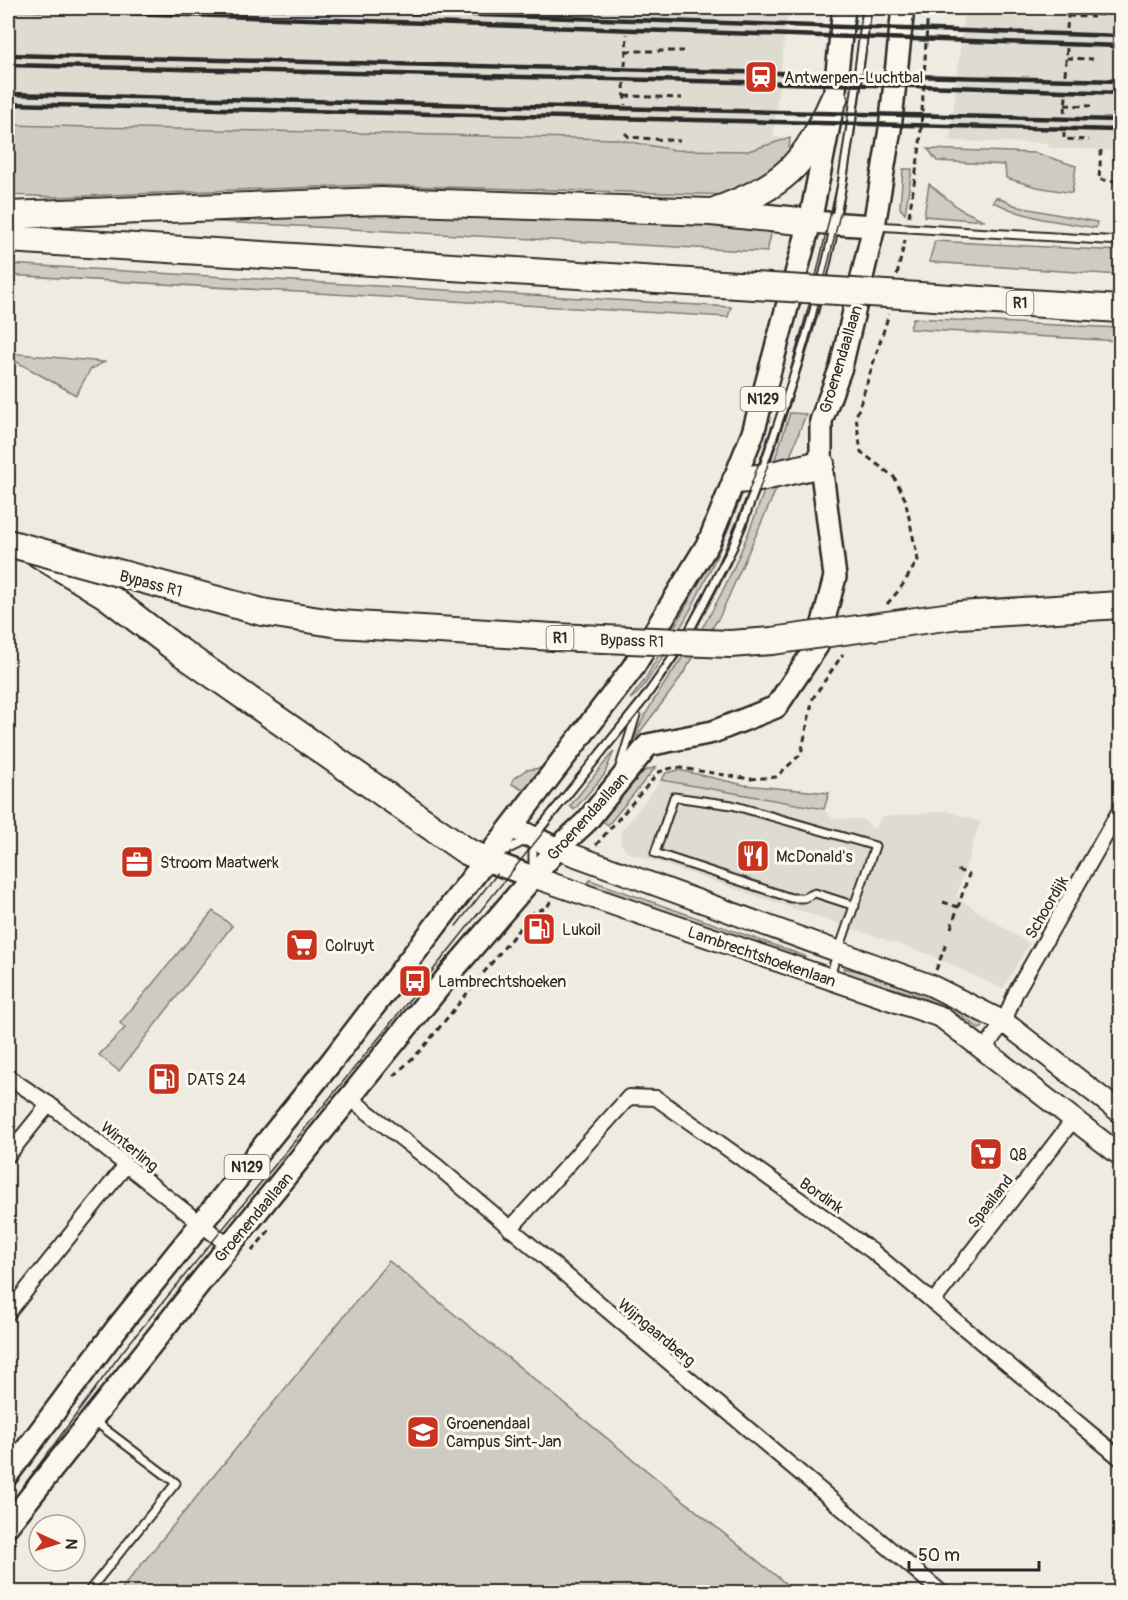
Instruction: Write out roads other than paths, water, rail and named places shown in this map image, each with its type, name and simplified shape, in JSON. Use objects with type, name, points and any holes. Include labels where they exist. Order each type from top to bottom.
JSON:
[{"type":"highway","points":[[711,212],[768,187],[797,164],[810,148],[834,99]]},
{"type":"highway","points":[[8,215],[381,201],[711,212],[822,223]]},
{"type":"highway","name":"R1","points":[[8,239],[1120,309]]},
{"type":"highway","points":[[748,479],[821,464]]},
{"type":"highway","name":"Bypass R1","points":[[8,543],[262,612],[339,624],[554,638],[730,644],[772,641],[959,615],[1120,604]]},
{"type":"highway","points":[[32,550],[107,596],[175,648],[466,851],[486,860]]},
{"type":"main road","name":"N129","points":[[8,1474],[105,1342],[332,1061],[632,669],[748,479],[753,433],[822,223],[844,8]]},
{"type":"main road","name":"Groenendaallaan","points":[[8,1525],[229,1246],[510,904],[557,849],[587,821],[648,746],[713,732],[776,707],[817,646],[835,577],[821,464],[821,421],[841,367],[874,226],[890,129],[903,8]]},
{"type":"main road","points":[[822,223],[874,226]]},
{"type":"main road","points":[[512,826],[557,849]]},
{"type":"main road","points":[[486,860],[533,877]]},
{"type":"street","name":"Schoordijk","points":[[1004,1022],[1016,992],[1120,810]]},
{"type":"street","name":"Lambrechtshoekenlaan","points":[[557,849],[930,985],[1004,1022],[1120,1112]]},
{"type":"street","name":"Lambrechtshoekenlaan","points":[[533,877],[941,1017],[1120,1155]]},
{"type":"street","points":[[984,1049],[1004,1022]]},
{"type":"street","name":"Winterling","points":[[8,1077],[49,1104],[229,1246]]},
{"type":"street","name":"Bordink","points":[[510,1229],[629,1097],[656,1098],[872,1251],[1120,1458]]},
{"type":"street","name":"Wijngaardberg","points":[[351,1099],[438,1167],[941,1593]]},
{"type":"street","points":[[8,1155],[49,1104]]},
{"type":"street","name":"Spaailand","points":[[933,1302],[1073,1120]]},
{"type":"street","points":[[8,1313],[126,1165]]},
{"type":"lane","points":[[822,223],[847,159],[867,8]]},
{"type":"lane","points":[[874,226],[1120,241]]},
{"type":"lane","points":[[486,860],[532,837],[645,698],[692,628],[733,547],[748,479]]},
{"type":"lane","points":[[613,790],[633,720],[645,698]]},
{"type":"lane","points":[[829,978],[855,906],[875,846],[732,805],[674,797],[655,853],[791,898],[804,898],[815,893],[855,906]]},
{"type":"lane","points":[[532,837],[533,877]]},
{"type":"lane","points":[[88,1593],[176,1483],[92,1419]]},
{"type":"tram line","points":[[8,1507],[123,1351],[382,1034],[648,701],[695,631],[727,571],[746,528],[798,377],[815,318],[846,189],[872,8]]},
{"type":"tram line","points":[[785,389],[811,298],[839,177]]},
{"type":"tram line","points":[[597,750],[659,671],[684,631],[727,546],[772,426]]},
{"type":"tram line","points":[[539,823],[582,769]]},
{"type":"tram line","points":[[456,926],[497,874]]},
{"type":"railway","points":[[265,8],[1120,36]]},
{"type":"railway","points":[[8,9],[1120,46]]},
{"type":"railway","points":[[8,55],[1120,81]]},
{"type":"railway","points":[[8,65],[956,87],[1120,93]]},
{"type":"railway","points":[[8,94],[1120,120]]},
{"type":"railway","points":[[8,104],[1120,130]]},
{"type":"place","name":"Antwerpen-Luchtbal","points":[[761,77]]},
{"type":"place","name":"McDonald's","points":[[753,856]]},
{"type":"place","name":"Stroom Maatwerk","points":[[137,862]]},
{"type":"place","name":"Lukoil","points":[[539,929]]},
{"type":"place","name":"Colruyt","points":[[302,945]]},
{"type":"place","name":"Lambrechtshoeken","points":[[415,981]]},
{"type":"place","name":"DATS 24","points":[[164,1079]]},
{"type":"place","name":"Q8","points":[[986,1154]]},
{"type":"place","name":"Groenendaal Campus Sint-Jan","points":[[423,1432]]}]
